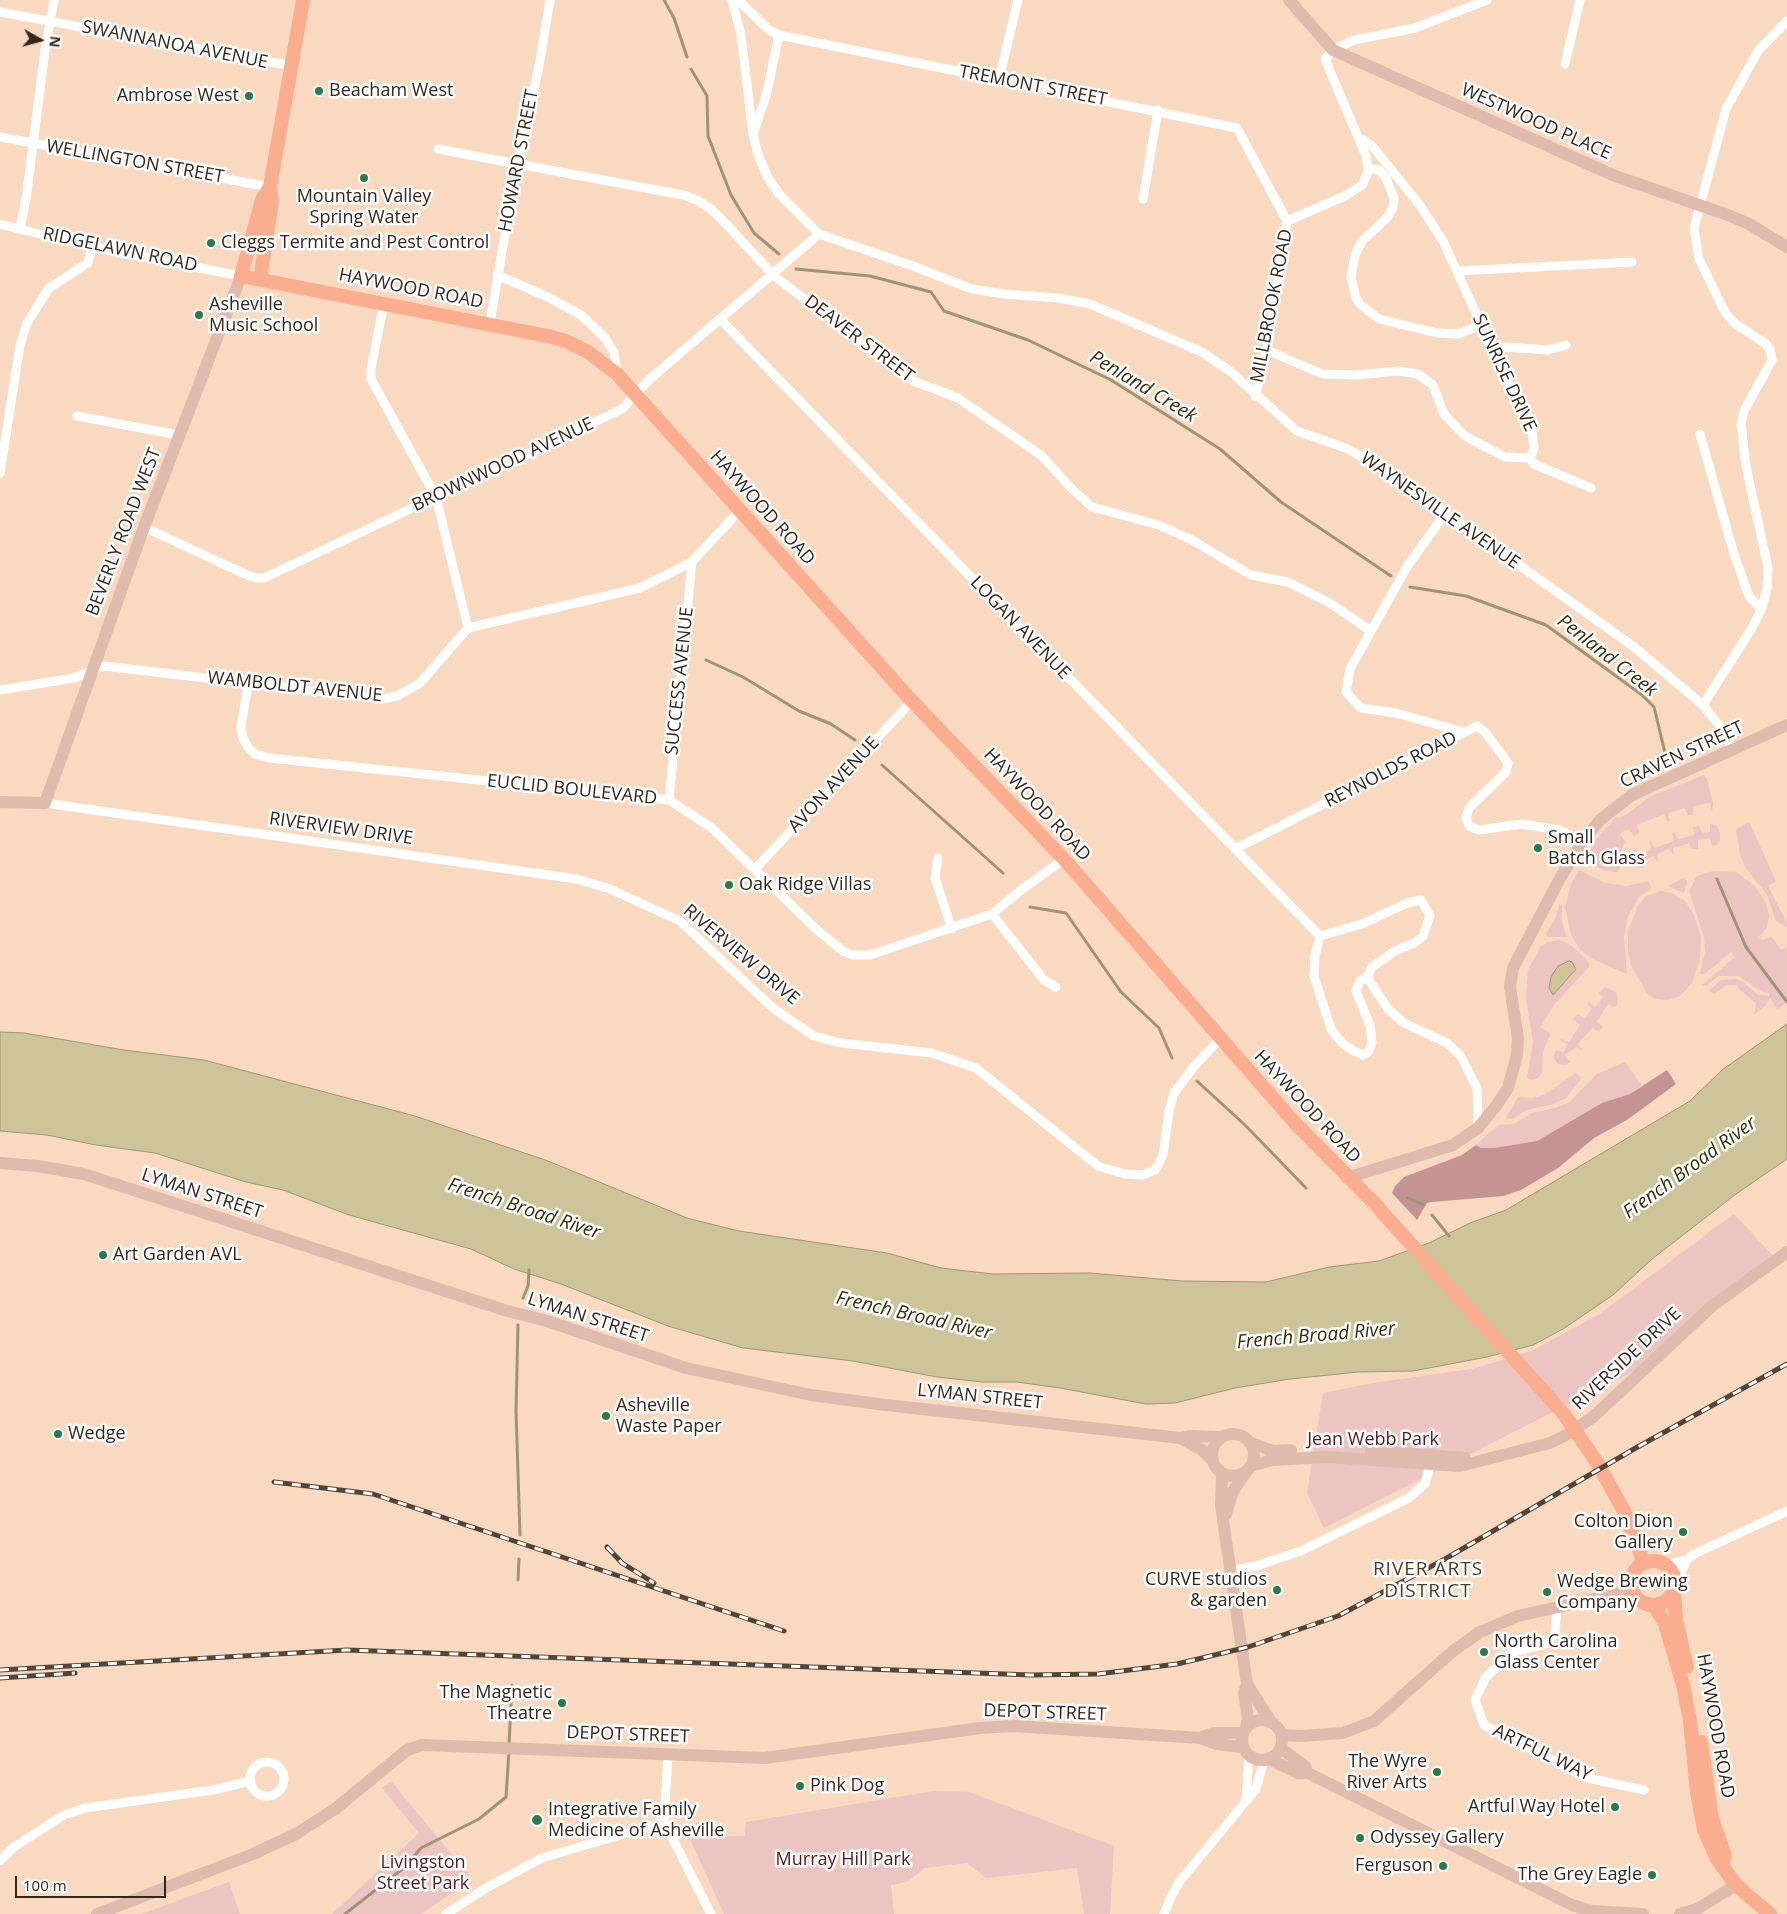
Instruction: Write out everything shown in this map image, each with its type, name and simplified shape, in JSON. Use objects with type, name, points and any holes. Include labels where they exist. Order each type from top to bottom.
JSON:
[{"type":"main road","points":[[260,279],[272,201],[270,187],[303,0]]},
{"type":"main road","name":"WESTWOOD PLACE","points":[[1289,0],[1333,50],[1615,176],[1749,224],[1787,247]]},
{"type":"main road","points":[[241,276],[262,200],[270,187]]},
{"type":"main road","name":"HAYWOOD ROAD","points":[[241,276],[490,323],[566,341],[601,360],[617,374],[912,701],[1064,859],[1220,1039],[1347,1178],[1374,1203],[1568,1420],[1598,1464],[1624,1511],[1642,1558]]},
{"type":"main road","name":"BEVERLY ROAD WEST","points":[[45,803],[91,670],[144,527],[241,276]]},
{"type":"main road","name":"CRAVEN STREET","points":[[1347,1178],[1453,1145],[1478,1128],[1508,1088],[1514,1069],[1518,1038],[1510,987],[1513,968],[1559,880],[1582,842],[1600,820],[1632,795],[1787,725]]},
{"type":"main road","name":"RIVERVIEW DRIVE","points":[[0,802],[45,803]]},
{"type":"main road","name":"LYMAN STREET","points":[[0,1163],[37,1166],[84,1174],[504,1310],[547,1321],[686,1368],[820,1397],[1180,1438],[1188,1436],[1222,1437]]},
{"type":"main road","name":"RIVERSIDE DRIVE","points":[[1249,1468],[1272,1460],[1320,1457],[1460,1466],[1475,1460],[1550,1443],[1583,1424],[1712,1306],[1787,1252]]},
{"type":"main road","points":[[1224,1524],[1232,1493],[1249,1468],[1253,1453],[1249,1442],[1234,1434],[1222,1437],[1214,1446],[1212,1460],[1222,1474],[1221,1491],[1224,1524],[1246,1684],[1244,1693],[1248,1719],[1244,1730],[1246,1751],[1298,1773],[1308,1774],[1572,1905],[1592,1911],[1643,1914]]},
{"type":"main road","name":"LYMAN STREET","points":[[1180,1438],[1202,1450],[1212,1460]]},
{"type":"main road","name":"RIVERSIDE DRIVE","points":[[1249,1442],[1273,1450],[1360,1450],[1475,1460]]},
{"type":"main road","points":[[1222,1474],[1235,1476],[1249,1468]]},
{"type":"main road","points":[[1246,1684],[1282,1735],[1301,1736],[1344,1733],[1374,1721],[1454,1651],[1480,1632],[1518,1616],[1621,1593],[1637,1597],[1648,1604],[1654,1605],[1666,1601],[1674,1588],[1673,1573],[1666,1565],[1642,1558],[1632,1580],[1621,1593]]},
{"type":"main road","points":[[1632,1580],[1633,1589],[1637,1597]]},
{"type":"main road","name":"HAYWOOD ROAD","points":[[1674,1588],[1676,1620],[1694,1721],[1704,1830],[1717,1859],[1736,1885],[1770,1914]]},
{"type":"main road","name":"HAYWOOD ROAD","points":[[1654,1605],[1665,1624],[1694,1721]]},
{"type":"main road","points":[[1244,1730],[1258,1720],[1271,1722]]},
{"type":"main road","name":"DEPOT STREET","points":[[97,1914],[253,1854],[296,1834],[335,1809],[412,1748],[434,1745],[765,1758],[997,1726],[1200,1738],[1246,1751]]},
{"type":"main road","name":"DEPOT STREET","points":[[1200,1738],[1214,1733],[1244,1730]]},
{"type":"main road","points":[[1266,1760],[1280,1748],[1282,1735]]},
{"type":"main road","points":[[1280,1748],[1305,1766],[1308,1774]]},
{"type":"main road","points":[[1680,1914],[1697,1909],[1736,1885]]},
{"type":"street","points":[[20,228],[26,199],[32,143],[54,0]]},
{"type":"street","name":"HOWARD STREET","points":[[490,323],[497,275],[550,0]]},
{"type":"street","name":"WAYNESVILLE AVENUE","points":[[732,0],[741,35],[753,134],[767,176],[779,194],[819,234],[913,266],[972,289],[1005,294],[1058,298],[1090,304],[1202,352],[1231,372],[1255,396],[1297,432],[1346,448],[1384,469],[1633,646],[1703,705],[1722,729],[1733,750]]},
{"type":"street","name":"TREMONT STREET","points":[[738,0],[769,30],[779,35],[1158,110],[1237,128],[1287,222]]},
{"type":"street","points":[[999,79],[1018,0]]},
{"type":"street","points":[[1480,325],[1458,334],[1437,333],[1379,319],[1360,305],[1354,292],[1351,277],[1355,255],[1362,241],[1387,218],[1394,203],[1393,193],[1386,178],[1379,170],[1369,168],[1325,59],[1333,50],[1354,40],[1415,28],[1487,0]]},
{"type":"street","points":[[1565,64],[1580,0]]},
{"type":"street","name":"SWANNANOA AVENUE","points":[[0,12],[292,66]]},
{"type":"street","points":[[1703,705],[1752,628],[1761,609],[1767,588],[1768,568],[1746,466],[1741,424],[1744,411],[1772,360],[1770,349],[1765,343],[1734,323],[1725,312],[1695,245],[1694,228],[1726,109],[1758,51],[1787,21]]},
{"type":"street","points":[[753,134],[766,96],[779,35]]},
{"type":"street","points":[[1143,200],[1158,110]]},
{"type":"street","name":"WELLINGTON STREET","points":[[0,137],[270,187]]},
{"type":"street","name":"SUNRISE DRIVE","points":[[1267,350],[1322,374],[1355,375],[1398,371],[1418,374],[1433,385],[1444,414],[1465,436],[1505,457],[1530,458],[1534,449],[1532,430],[1480,325],[1458,271],[1443,241],[1419,204],[1373,147],[1364,140],[1360,142]]},
{"type":"street","name":"DEAVER STREET","points":[[438,148],[683,194],[697,200],[711,209],[773,275],[911,380],[958,398],[1042,456],[1071,488],[1092,507],[1159,525],[1192,540],[1251,575],[1288,582],[1330,603],[1371,631]]},
{"type":"street","name":"MILLBROOK ROAD","points":[[1255,396],[1267,350],[1287,222],[1345,196],[1365,181],[1369,168]]},
{"type":"street","name":"RIDGELAWN ROAD","points":[[0,224],[92,247],[241,276]]},
{"type":"street","name":"BROWNWOOD AVENUE","points":[[144,527],[246,575],[264,578],[622,409],[650,379],[819,234]]},
{"type":"street","points":[[0,473],[20,345],[27,323],[49,288],[88,263],[92,247]]},
{"type":"street","points":[[1458,271],[1632,262]]},
{"type":"street","points":[[497,275],[548,297],[581,315],[605,338],[614,352],[617,374]]},
{"type":"street","points":[[384,303],[371,369],[371,379],[436,497],[468,628],[640,588],[692,562],[740,511]]},
{"type":"street","name":"LOGAN AVENUE","points":[[721,320],[1320,936]]},
{"type":"street","points":[[1492,350],[1504,347],[1548,350],[1566,345]]},
{"type":"street","points":[[77,416],[180,435]]},
{"type":"street","points":[[1700,434],[1734,554],[1749,596],[1756,606],[1761,609]]},
{"type":"street","points":[[1530,458],[1534,464],[1591,488]]},
{"type":"street","name":"REYNOLDS ROAD","points":[[1445,514],[1408,565],[1371,631],[1350,669],[1346,692],[1361,708],[1396,714],[1464,732]]},
{"type":"street","name":"SUCCESS AVENUE","points":[[669,800],[692,562]]},
{"type":"street","name":"WAMBOLDT AVENUE","points":[[0,690],[74,678],[104,666],[382,699],[397,696],[420,683],[468,628]]},
{"type":"street","name":"EUCLID BOULEVARD","points":[[248,684],[242,738],[255,754],[270,758],[669,800],[712,828],[816,929],[842,951],[852,955],[870,954],[992,914],[1064,859]]},
{"type":"street","name":"AVON AVENUE","points":[[755,869],[912,701]]},
{"type":"street","points":[[1464,732],[1477,726],[1485,732],[1508,763],[1506,772],[1469,808],[1466,818],[1469,826],[1479,830],[1522,824],[1560,830],[1582,842]]},
{"type":"street","name":"REYNOLDS ROAD","points":[[1235,849],[1464,732]]},
{"type":"street","name":"RIVERVIEW DRIVE","points":[[45,803],[577,879],[610,889],[680,921],[773,1008],[814,1036],[841,1043],[932,1053],[976,1068],[1098,1166],[1125,1174],[1143,1175],[1155,1170],[1163,1155],[1169,1111],[1174,1092],[1196,1064],[1220,1039]]},
{"type":"street","points":[[938,858],[935,878],[952,928]]},
{"type":"street","points":[[1422,900],[1430,916],[1423,936],[1414,943],[1395,951],[1372,967],[1367,977],[1360,981],[1356,991],[1370,1025],[1371,1034],[1370,1051],[1363,1054],[1342,1043],[1331,1029],[1314,976],[1315,956],[1320,936],[1362,924],[1407,903],[1422,900]]},
{"type":"street","points":[[992,914],[1044,980],[1056,987]]},
{"type":"street","points":[[1367,977],[1388,1009],[1404,1023],[1447,1043],[1460,1055],[1477,1088],[1478,1128]]},
{"type":"street","points":[[1230,1571],[1256,1566],[1301,1551],[1407,1499],[1425,1484],[1430,1465]]},
{"type":"street","points":[[1666,1565],[1687,1560],[1709,1546],[1787,1511]]},
{"type":"street","points":[[1674,1588],[1687,1560]]},
{"type":"street","name":"ARTFUL WAY","points":[[1557,1607],[1556,1634],[1546,1644],[1512,1652],[1486,1677],[1474,1700],[1484,1725],[1588,1778],[1644,1790]]},
{"type":"street","points":[[1246,1751],[1246,1800]]},
{"type":"street","points":[[668,1754],[664,1822],[711,1914]]},
{"type":"street","points":[[1164,1914],[1172,1894],[1180,1882],[1256,1789],[1266,1760]]},
{"type":"street","points":[[0,1861],[14,1847],[71,1813],[85,1808],[213,1790],[251,1782]]},
{"type":"street","points":[[446,1914],[486,1888],[542,1858],[664,1822]]},
{"type":"green space","points":[[1704,775],[1707,779],[1713,803],[1712,812],[1710,803],[1693,806],[1693,815],[1687,815],[1685,808],[1668,813],[1670,821],[1667,821],[1664,814],[1637,825],[1639,833],[1634,836],[1629,829],[1620,833],[1625,842],[1621,850],[1621,866],[1618,872],[1606,871],[1584,860],[1594,842],[1615,818],[1622,817],[1650,797]]},
{"type":"green space","points":[[1749,822],[1776,881],[1768,886],[1787,923],[1787,928],[1776,921],[1767,895],[1745,867],[1740,854],[1736,830]]},
{"type":"green space","points":[[1710,824],[1716,825],[1720,832],[1720,841],[1716,845],[1712,846],[1710,838],[1698,840],[1698,849],[1692,849],[1689,843],[1673,848],[1674,856],[1669,849],[1657,854],[1658,862],[1653,856],[1642,862],[1644,868],[1639,868],[1633,863],[1631,856],[1633,851],[1636,849],[1639,855],[1651,850],[1650,841],[1655,848],[1674,841],[1672,834],[1674,832],[1678,839],[1694,835],[1693,827],[1699,826],[1702,833],[1710,832]]},
{"type":"green space","points":[[1579,870],[1605,883],[1627,886],[1648,881],[1652,888],[1639,897],[1627,918],[1624,937],[1627,974],[1592,959],[1580,949],[1571,935],[1565,907],[1571,884]]},
{"type":"green space","points":[[1713,871],[1736,872],[1755,886],[1766,903],[1769,916],[1767,928],[1759,937],[1762,940],[1772,937],[1781,950],[1787,947],[1787,1002],[1777,1009],[1770,998],[1765,1006],[1754,1015],[1756,1003],[1738,988],[1738,985],[1727,985],[1714,994],[1709,991],[1721,980],[1735,979],[1743,982],[1758,995],[1769,996],[1769,993],[1762,992],[1739,976],[1719,976],[1706,986],[1702,985],[1735,957],[1731,952],[1705,974],[1700,974],[1705,952],[1704,936],[1689,891],[1697,876]]},
{"type":"green space","points":[[1685,877],[1687,882],[1684,893],[1668,886]]},
{"type":"green space","points":[[1661,891],[1672,893],[1685,901],[1694,915],[1701,938],[1700,958],[1692,983],[1680,996],[1668,1000],[1656,999],[1647,993],[1631,966],[1628,950],[1628,931],[1638,906],[1646,896]]},
{"type":"green space","points":[[1559,904],[1562,905],[1562,922],[1567,937],[1548,937],[1546,934],[1556,917]]},
{"type":"green space","points":[[1560,940],[1571,945],[1588,961],[1589,967],[1555,1004],[1540,1027],[1549,1032],[1550,1035],[1543,1052],[1542,1073],[1537,1079],[1530,1080],[1527,1078],[1533,1042],[1526,999],[1528,970],[1540,947],[1547,942]],"holes":[[[1569,961],[1572,962],[1576,969],[1553,995],[1558,966]]]},
{"type":"green space","points":[[1604,987],[1616,992],[1617,1005],[1614,1007],[1608,1004],[1597,1022],[1603,1027],[1599,1032],[1592,1028],[1578,1044],[1583,1051],[1576,1047],[1565,1055],[1570,1062],[1566,1065],[1558,1064],[1554,1058],[1555,1052],[1557,1050],[1564,1052],[1567,1045],[1561,1039],[1569,1042],[1580,1025],[1573,1019],[1578,1014],[1584,1019],[1592,1009],[1587,1003],[1589,1002],[1595,1007],[1603,998],[1599,993]]},
{"type":"green space","points":[[1625,1062],[1642,1085],[1630,1094],[1602,1103],[1537,1141],[1494,1148],[1481,1148],[1476,1145],[1498,1125],[1514,1124],[1532,1113],[1555,1108],[1570,1102],[1597,1074]]},
{"type":"green space","points":[[1576,1073],[1582,1078],[1566,1098],[1551,1105],[1526,1110],[1512,1119],[1506,1118],[1518,1097],[1532,1098],[1544,1095]]},
{"type":"green space","name":"Jean Webb Park","points":[[1734,1214],[1776,1259],[1636,1370],[1324,1528],[1307,1493],[1323,1393],[1379,1382],[1472,1369],[1531,1351],[1598,1315]]},
{"type":"green space","name":"Livingston Street Park","points":[[391,1781],[472,1879],[421,1914],[332,1914],[419,1833],[382,1788]]},
{"type":"green space","name":"Murray Hill Park","points":[[933,1791],[969,1792],[1114,1846],[1110,1914],[1084,1914],[1077,1868],[986,1878],[967,1863],[925,1868],[907,1882],[891,1885],[894,1914],[724,1914],[689,1837],[745,1836],[746,1822]]},
{"type":"green space","points":[[229,1882],[240,1914],[141,1914]]},
{"type":"shaded area","points":[[1667,1070],[1676,1084],[1627,1120],[1594,1138],[1558,1168],[1521,1190],[1503,1196],[1427,1203],[1417,1220],[1392,1193],[1395,1186],[1404,1177],[1462,1155],[1476,1145],[1481,1148],[1494,1148],[1537,1141],[1602,1103],[1630,1094]]},
{"type":"water","points":[[1569,961],[1572,962],[1576,969],[1553,995],[1549,988],[1551,977],[1558,966]]},
{"type":"water","name":"French Broad River","points":[[1787,1024],[1787,1159],[1736,1194],[1652,1259],[1613,1295],[1563,1329],[1533,1345],[1487,1357],[1413,1371],[1358,1372],[1290,1379],[1235,1388],[1175,1403],[1146,1404],[1017,1382],[982,1382],[937,1377],[853,1361],[743,1348],[668,1326],[561,1284],[514,1269],[471,1249],[349,1215],[283,1190],[246,1182],[155,1153],[96,1145],[47,1135],[0,1131],[0,1032],[24,1033],[124,1050],[204,1060],[415,1116],[548,1161],[687,1218],[739,1231],[887,1253],[941,1268],[993,1274],[1090,1273],[1182,1281],[1266,1282],[1329,1267],[1379,1261],[1429,1243],[1470,1223],[1506,1210],[1690,1101],[1722,1070]]},
{"type":"waterway","name":"Penland Creek","points":[[664,0],[674,18],[687,57]]},
{"type":"waterway","name":"Penland Creek","points":[[691,69],[707,96],[708,136],[731,195],[754,233],[779,254]]},
{"type":"waterway","name":"Penland Creek","points":[[796,269],[870,276],[931,292],[944,311],[1028,340],[1111,380],[1220,449],[1281,502],[1391,576]]},
{"type":"waterway","name":"Penland Creek","points":[[1410,587],[1466,596],[1546,625],[1642,695],[1654,707],[1666,757]]},
{"type":"waterway","points":[[706,660],[743,677],[799,711],[831,724],[855,740]]},
{"type":"waterway","points":[[882,765],[1003,873]]},
{"type":"waterway","name":"Penland Creek","points":[[1717,879],[1746,947],[1787,1002]]},
{"type":"waterway","points":[[1030,907],[1066,913],[1121,992],[1159,1028],[1172,1058]]},
{"type":"waterway","points":[[1197,1081],[1245,1125],[1306,1188]]},
{"type":"waterway","points":[[1408,1198],[1424,1205]]},
{"type":"waterway","points":[[1432,1215],[1449,1236]]},
{"type":"waterway","points":[[523,1298],[528,1286],[529,1270]]},
{"type":"waterway","points":[[518,1325],[516,1411],[520,1535]]},
{"type":"waterway","points":[[518,1580],[519,1559]]},
{"type":"waterway","points":[[509,1745],[512,1685]]},
{"type":"waterway","points":[[345,1914],[405,1867],[421,1848],[479,1819],[506,1797],[509,1751]]},
{"type":"railway","points":[[0,1670],[347,1650],[1031,1675],[1098,1674],[1177,1664],[1248,1647],[1338,1616],[1445,1559],[1634,1449],[1787,1364]]},
{"type":"railway","points":[[274,1482],[373,1494],[784,1631]]},
{"type":"railway","points":[[607,1547],[622,1563],[654,1583]]},
{"type":"railway","points":[[0,1678],[75,1673]]},
{"type":"place","name":"Beacham West","points":[[319,91]]},
{"type":"place","name":"Ambrose West","points":[[249,96]]},
{"type":"place","name":"Mountain Valley Spring Water","points":[[364,178]]},
{"type":"place","name":"Cleggs Termite and Pest Control","points":[[211,243]]},
{"type":"place","name":"Asheville Music School","points":[[199,315]]},
{"type":"place","name":"Small Batch Glass","points":[[1538,848]]},
{"type":"place","name":"Oak Ridge Villas","points":[[729,885]]},
{"type":"place","name":"Art Garden AVL","points":[[103,1255]]},
{"type":"place","name":"Asheville Waste Paper","points":[[606,1416]]},
{"type":"place","name":"Wedge","points":[[58,1434]]},
{"type":"place","name":"Colton Dion Gallery","points":[[1683,1532]]},
{"type":"place","name":"CURVE studios & garden","points":[[1277,1590]]},
{"type":"place","name":"Wedge Brewing Company","points":[[1547,1592]]},
{"type":"place","name":"North Carolina Glass Center","points":[[1484,1652]]},
{"type":"place","name":"The Magnetic Theatre","points":[[562,1703]]},
{"type":"place","name":"The Wyre River Arts","points":[[1437,1772]]},
{"type":"place","name":"Pink Dog","points":[[800,1786]]},
{"type":"place","name":"Artful Way Hotel","points":[[1615,1807]]},
{"type":"place","name":"Integrative Family Medicine of Asheville","points":[[537,1820]]},
{"type":"place","name":"Odyssey Gallery","points":[[1360,1838]]},
{"type":"place","name":"Ferguson","points":[[1443,1866]]},
{"type":"place","name":"The Grey Eagle","points":[[1652,1875]]},
{"type":"district","name":"RIVER ARTS DISTRICT","points":[[1428,1581]]}]
